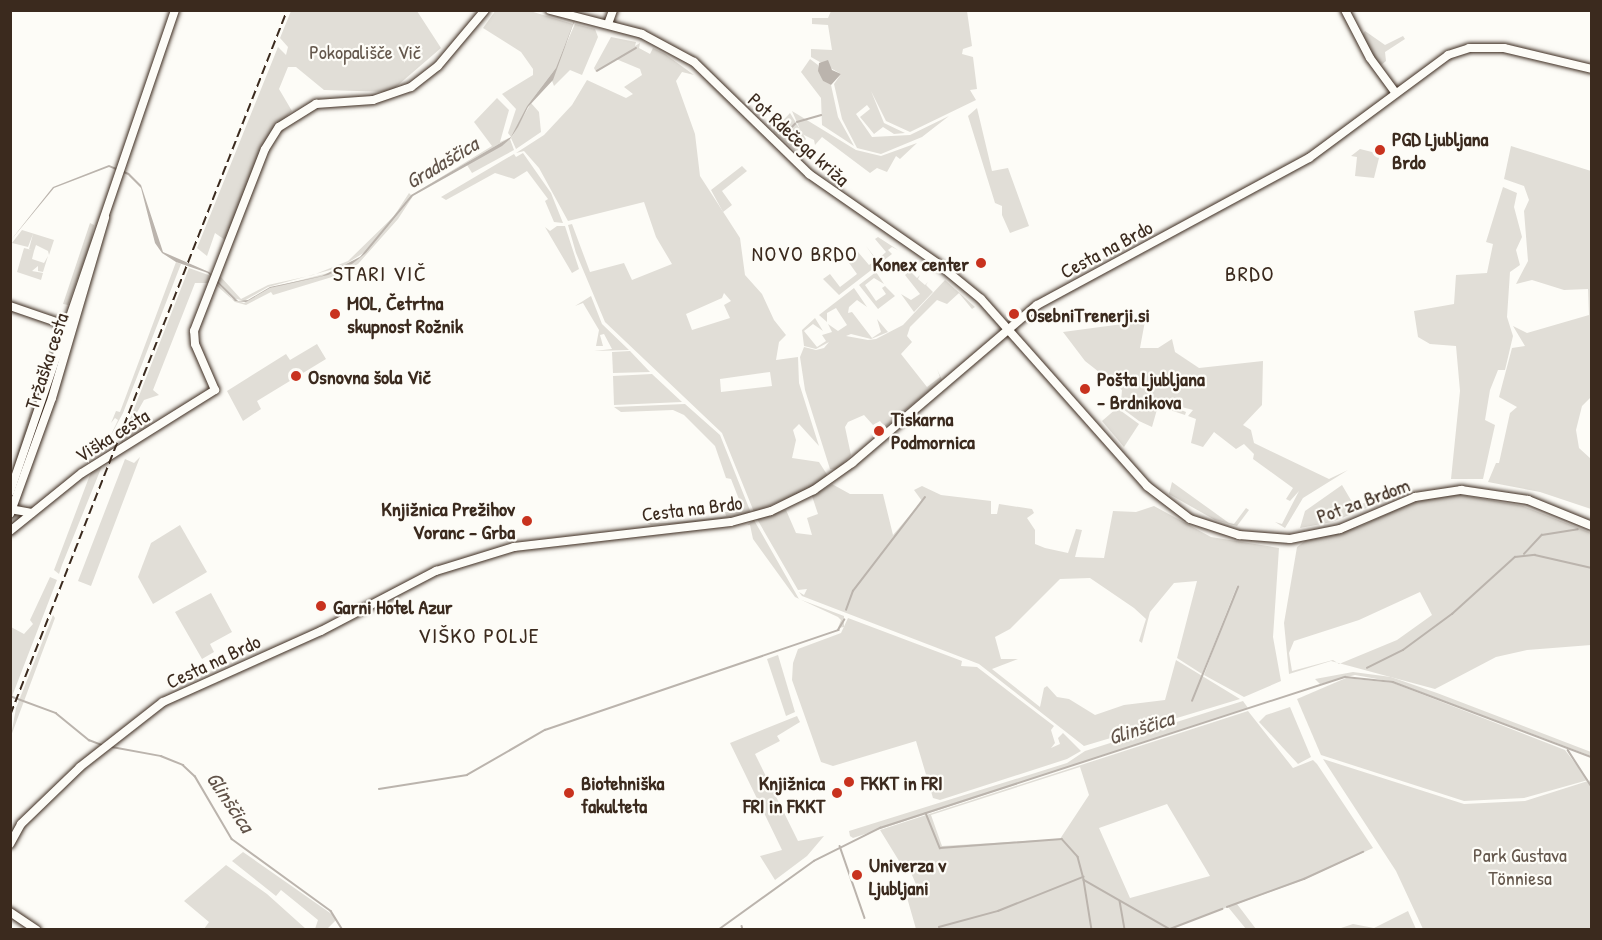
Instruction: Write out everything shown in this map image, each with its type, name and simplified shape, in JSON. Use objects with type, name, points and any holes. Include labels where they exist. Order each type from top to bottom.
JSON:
[{"type":"main road","name":"Tržaška cesta","points":[[11,511],[105,215],[175,10]]},
{"type":"main road","name":"Tržaška cesta","points":[[10,492],[70,327]]},
{"type":"street","name":"Viška cesta","points":[[10,531],[82,472],[215,390],[193,339],[212,282],[266,146],[283,123],[316,104],[377,99],[411,87],[435,69],[485,10]]},
{"type":"street","name":"Pot Rdečega križa","points":[[550,10],[649,36],[694,62],[794,162],[949,272],[1008,329]]},
{"type":"street","points":[[608,24],[613,10]]},
{"type":"street","points":[[1345,10],[1370,58],[1395,92]]},
{"type":"street","name":"Cesta na Brdo","points":[[13,830],[110,741],[172,698],[324,629],[423,577],[472,558],[536,544],[723,524],[785,505],[845,469],[1008,329],[1059,292],[1309,158],[1445,56],[1474,47],[1516,49],[1592,69]]},
{"type":"street","points":[[10,306],[70,327]]},
{"type":"street","name":"Pot za Brdom","points":[[1008,329],[1147,486],[1180,513],[1215,529],[1257,538],[1307,537],[1350,525],[1415,497],[1461,490],[1528,500],[1592,526]]},
{"type":"street","points":[[11,511],[32,513]]},
{"type":"street","points":[[10,844],[13,830]]},
{"type":"street","points":[[10,912],[37,930]]},
{"type":"green space","points":[[496,10],[530,11],[573,24],[556,68],[527,106],[515,131],[531,103],[539,112],[541,132],[516,149],[511,138],[515,132],[511,137],[508,133],[516,109],[502,94],[533,75],[533,69],[521,52],[483,28]]},
{"type":"green space","name":"Pokopališče Vič","points":[[291,11],[417,11],[441,48],[390,92],[324,90],[296,67],[288,67],[279,89],[292,111],[271,131],[225,240],[215,233],[207,256],[197,248],[278,47],[286,55],[288,47],[280,38]]},
{"type":"green space","points":[[831,11],[967,11],[972,46],[963,49],[962,54],[973,57],[977,89],[970,90],[976,100],[910,132],[886,121],[871,91],[884,123],[905,133],[894,134],[883,127],[874,134],[860,117],[870,109],[867,105],[856,114],[872,137],[910,135],[949,116],[922,137],[881,154],[857,148],[842,119],[834,84],[841,74],[811,57],[811,49],[832,50],[828,25],[812,24],[812,18],[828,18]]},
{"type":"green space","points":[[575,24],[595,29],[598,37],[582,75],[570,70],[554,86],[551,78]]},
{"type":"green space","points":[[1365,31],[1385,45],[1403,36],[1405,39],[1385,52],[1386,61],[1380,66],[1362,36]]},
{"type":"green space","points":[[611,37],[636,42],[635,46],[640,43],[639,48],[650,54],[653,48],[694,75],[682,72],[676,81],[695,134],[700,176],[740,238],[745,275],[762,294],[774,320],[786,335],[779,342],[776,360],[798,357],[799,383],[819,446],[799,424],[793,430],[796,440],[792,458],[819,462],[828,476],[808,490],[754,512],[722,433],[605,322],[576,253],[568,225],[572,224],[590,272],[624,263],[632,280],[672,264],[656,237],[644,202],[568,221],[539,168],[524,151],[516,153],[544,135],[572,105],[587,80],[626,98],[633,94],[624,87],[642,75],[640,69],[616,59],[596,72],[594,68]],"holes":[[[724,293],[731,301],[724,305],[730,318],[692,330],[686,314],[722,298]],[[770,372],[772,386],[721,392],[720,379]]]},
{"type":"green space","points":[[810,59],[818,65],[823,81],[831,85],[838,117],[854,146],[822,125],[821,98],[801,72]]},
{"type":"green space","points":[[497,98],[509,110],[500,142],[509,138],[415,193],[492,146],[474,122]]},
{"type":"green space","points":[[977,108],[992,171],[1008,168],[1029,226],[1010,233],[1002,215],[1002,206],[995,203],[968,116]]},
{"type":"green space","points":[[792,111],[856,150],[881,156],[917,143],[900,159],[896,156],[887,172],[877,168],[870,173],[822,137],[815,145],[814,140],[802,134]]},
{"type":"green space","points":[[790,113],[806,139],[796,152],[773,131]]},
{"type":"green space","points":[[510,139],[514,150],[472,173],[467,165]]},
{"type":"green space","points":[[1511,146],[1591,171],[1591,397],[1582,406],[1576,430],[1579,448],[1591,459],[1591,509],[1540,492],[1488,482],[1496,463],[1499,463],[1510,413],[1517,407],[1499,397],[1512,348],[1525,346],[1513,326],[1527,333],[1589,315],[1588,289],[1564,290],[1532,280],[1516,284],[1528,261],[1524,211],[1529,200],[1524,186],[1504,179]]},
{"type":"green space","points":[[1360,149],[1380,154],[1374,178],[1355,176],[1357,157],[1351,156]]},
{"type":"green space","points":[[523,153],[551,193],[563,223],[554,222],[545,201],[548,199],[527,171],[514,179],[495,173],[446,200],[441,197],[514,154],[516,157]]},
{"type":"green space","points":[[742,166],[747,171],[722,191],[732,205],[723,212],[711,190]]},
{"type":"green space","points":[[1503,187],[1517,193],[1514,207],[1522,237],[1516,250],[1520,265],[1510,272],[1507,317],[1513,336],[1505,370],[1498,370],[1490,390],[1485,420],[1495,425],[1483,479],[1451,479],[1460,391],[1456,346],[1430,344],[1418,337],[1414,311],[1454,304],[1456,275],[1487,273],[1493,244],[1486,242]]},
{"type":"green space","points":[[409,193],[411,195],[365,252],[341,267],[316,274],[348,261],[394,216]]},
{"type":"green space","points":[[413,196],[398,219],[358,264],[332,277],[273,295],[271,292],[246,305],[235,302],[216,285],[218,281],[232,299],[244,303],[270,288],[336,271],[366,253]]},
{"type":"green space","points":[[90,223],[94,225],[91,242],[68,305],[63,304]]},
{"type":"green space","points":[[557,226],[565,226],[579,269],[572,273],[545,227],[550,231]]},
{"type":"green space","points":[[22,230],[54,240],[49,255],[48,251],[36,245],[34,251],[32,259],[44,263],[48,256],[43,272],[38,271],[38,266],[32,271],[43,273],[41,280],[17,272],[24,248],[32,250],[29,249],[33,234],[28,247],[12,243]]},
{"type":"green space","points":[[878,237],[898,250],[892,247],[888,250],[892,254],[839,295],[823,279],[830,274],[840,287],[857,274],[847,260],[858,252],[869,265],[876,260],[866,246],[877,260],[886,252],[875,239]]},
{"type":"green space","points":[[176,262],[181,264],[123,413],[109,439],[118,420],[115,418],[111,423],[116,411],[120,412]]},
{"type":"green space","points":[[189,268],[211,276],[208,283],[195,283],[153,390],[159,395],[144,400],[135,416],[147,419],[151,427],[119,447]]},
{"type":"green space","points":[[912,269],[912,273],[917,278],[920,275],[918,279],[925,285],[928,282],[926,285],[933,292],[914,312],[901,294],[911,300],[920,294],[905,275]]},
{"type":"green space","points":[[876,272],[884,284],[874,278],[865,285],[876,301],[886,294],[882,288],[885,286],[895,296],[878,309],[859,285]]},
{"type":"green space","points":[[220,276],[241,299],[268,285],[307,276],[268,287],[244,301],[233,298],[218,280]]},
{"type":"green space","points":[[945,280],[975,307],[972,309],[959,293],[947,304],[937,300],[910,327],[907,336],[912,342],[901,354],[927,387],[940,377],[937,369],[942,380],[885,427],[880,421],[873,425],[864,415],[848,422],[845,427],[851,455],[837,470],[830,469],[805,390],[800,357],[804,347],[816,350],[824,348],[829,342],[816,349],[804,346],[802,330],[815,318],[823,331],[813,324],[804,331],[817,347],[826,341],[822,335],[832,332],[828,324],[838,331],[847,325],[836,308],[827,313],[827,322],[819,315],[854,288],[867,307],[857,300],[849,307],[848,313],[852,312],[872,338],[881,332],[877,319],[888,332],[871,339],[851,334],[846,336],[868,340],[876,339],[903,325]]},
{"type":"green space","points":[[591,296],[602,324],[629,350],[594,351],[612,349],[604,334],[600,335],[603,346],[596,346],[599,330],[583,303],[575,306]]},
{"type":"green space","points":[[1145,321],[1140,348],[1158,348],[1172,339],[1175,352],[1199,368],[1263,361],[1262,405],[1243,425],[1251,430],[1254,443],[1329,479],[1348,470],[1303,498],[1285,528],[1275,522],[1282,524],[1299,491],[1290,501],[1286,499],[1293,488],[1253,459],[1254,454],[1244,444],[1236,449],[1214,432],[1203,447],[1191,443],[1196,419],[1188,416],[1193,410],[1174,405],[1168,398],[1174,407],[1186,412],[1185,415],[1158,406],[1152,427],[1139,421],[1119,406],[1128,398],[1121,401],[1122,390],[1085,361],[1063,332]]},
{"type":"green space","points":[[52,341],[59,343],[11,484],[11,474]]},
{"type":"green space","points":[[317,344],[326,359],[257,401],[261,409],[243,421],[227,391],[286,354],[290,360]]},
{"type":"green space","points":[[630,351],[650,372],[613,373],[612,352]]},
{"type":"green space","points":[[652,374],[682,402],[614,405],[613,376]]},
{"type":"green space","points":[[685,404],[720,435],[751,513],[701,522],[651,525],[647,523],[651,520],[651,523],[667,523],[721,517],[726,516],[725,512],[739,511],[740,502],[731,479],[726,478],[715,446],[684,415],[673,410],[621,412],[614,407]]},
{"type":"green space","points":[[1117,408],[1139,424],[1124,447],[1102,421]]},
{"type":"green space","points":[[140,457],[91,586],[78,581],[125,459],[134,463]]},
{"type":"green space","points":[[102,466],[59,574],[54,570],[91,472]]},
{"type":"green space","points":[[1172,482],[1229,523],[1234,524],[1246,508],[1249,510],[1237,526],[1215,520],[1169,494]]},
{"type":"green space","points":[[832,484],[850,494],[883,494],[893,535],[922,501],[914,490],[922,486],[941,495],[991,501],[991,514],[997,514],[999,504],[1032,509],[1034,513],[1027,518],[1035,530],[1035,544],[1045,548],[1068,553],[1076,529],[1082,530],[1075,557],[1104,558],[1113,511],[1136,512],[1154,506],[1211,537],[1279,548],[1273,637],[1281,681],[1244,697],[1204,675],[1239,581],[1202,674],[1177,658],[1197,581],[1174,583],[1150,612],[1142,643],[1139,641],[1146,619],[1134,608],[1090,578],[1060,579],[1010,629],[995,637],[1001,659],[1018,659],[992,669],[1040,707],[1044,688],[1047,686],[1057,697],[1069,699],[1095,715],[1124,705],[1165,700],[1176,660],[1240,699],[1084,746],[979,664],[802,596],[799,592],[804,595],[807,589],[798,590],[757,519],[786,510],[796,533],[812,535],[807,518],[818,514],[812,496]]},
{"type":"green space","points":[[1342,485],[1355,507],[1400,487],[1403,493],[1332,522],[1300,528],[1305,511]]},
{"type":"green space","points":[[1455,494],[1523,506],[1591,533],[1591,645],[1527,650],[1496,657],[1435,689],[1340,663],[1397,640],[1432,615],[1420,592],[1359,620],[1294,641],[1289,653],[1292,671],[1333,660],[1337,663],[1331,661],[1289,674],[1284,623],[1297,547],[1305,541],[1361,526],[1411,503]]},
{"type":"green space","points":[[754,520],[799,599],[795,597],[753,539],[750,525],[747,525]]},
{"type":"green space","points":[[180,525],[207,572],[153,604],[138,577],[151,543]]},
{"type":"green space","points":[[50,577],[57,580],[11,699],[11,627],[24,634],[33,624],[30,620]]},
{"type":"green space","points":[[211,593],[232,632],[210,644],[214,652],[202,659],[175,612]]},
{"type":"green space","points":[[801,600],[844,616],[844,627],[838,628],[841,620],[838,617]]},
{"type":"green space","points":[[53,615],[55,618],[11,736],[16,708]]},
{"type":"green space","points":[[848,618],[962,661],[961,666],[977,667],[1054,726],[1051,730],[1055,743],[1051,748],[1060,744],[1058,738],[1063,733],[1081,751],[1067,759],[940,800],[933,798],[916,741],[833,766],[821,762],[792,680],[793,663],[798,649],[841,633]]},
{"type":"green space","points":[[778,655],[795,712],[786,716],[767,659]]},
{"type":"green space","points":[[1353,672],[1391,677],[1437,693],[1591,752],[1591,756],[1394,682],[1355,675],[1320,684],[1315,679]]},
{"type":"green space","points":[[1346,678],[1393,683],[1565,750],[1588,780],[1524,798],[1464,801],[1321,755],[1297,699]]},
{"type":"green space","points":[[1243,701],[1248,708],[853,838],[850,836],[849,831],[1067,763],[1085,751]]},
{"type":"green space","points":[[1290,707],[1311,757],[1298,764],[1259,722],[1266,715]]},
{"type":"green space","points":[[1248,711],[1293,768],[1313,760],[1317,764],[1373,848],[1303,880],[1237,904],[1256,929],[1246,929],[1228,907],[1170,929],[916,929],[906,894],[918,889],[909,868],[904,869],[880,830]],"holes":[[[1080,767],[1089,795],[1060,839],[942,846],[931,815]],[[1167,804],[1210,876],[1130,898],[1099,828]]]},
{"type":"green space","points":[[797,716],[800,722],[777,736],[780,741],[755,754],[798,841],[824,836],[807,856],[775,880],[760,856],[782,850],[730,743]]},
{"type":"green space","name":"Park Gustava Tönniesa","points":[[1323,759],[1464,804],[1525,801],[1591,780],[1591,929],[1423,929],[1396,871]]},
{"type":"green space","points":[[243,852],[333,915],[336,920],[327,929],[315,929],[318,920],[281,890],[276,896],[232,861]]},
{"type":"green space","points":[[226,865],[267,894],[306,929],[204,929],[209,922],[184,901]]},
{"type":"green space","points":[[1408,911],[1416,929],[1338,929],[1353,924],[1374,928]]},
{"type":"shaded area","name":"Gradaščica","points":[[578,11],[553,80],[528,107],[510,139],[502,146],[413,196],[366,253],[352,264],[328,275],[270,288],[246,302],[235,301],[208,273],[176,262],[162,253],[155,243],[141,188],[128,175],[109,167],[54,188],[11,240],[53,187],[109,165],[129,173],[141,185],[163,252],[209,272],[238,301],[248,300],[270,287],[322,276],[360,257],[411,195],[511,137],[527,106],[556,68]]},
{"type":"shaded area","points":[[828,60],[832,70],[841,74],[831,85],[823,81],[818,71],[819,63]]},
{"type":"waterway","points":[[597,71],[636,48]]},
{"type":"waterway","points":[[797,122],[821,115]]},
{"type":"waterway","points":[[783,136],[795,124]]},
{"type":"waterway","points":[[846,610],[853,591],[925,497]]},
{"type":"waterway","points":[[1524,554],[1542,535],[1578,529]]},
{"type":"waterway","name":"Glinščica","points":[[1367,668],[1403,650],[1452,614],[1515,557],[1535,555],[1592,568]]},
{"type":"waterway","points":[[1192,701],[1238,587]]},
{"type":"waterway","points":[[379,789],[467,775],[545,730],[838,630],[844,620]]},
{"type":"waterway","name":"Glinščica","points":[[718,930],[814,861],[880,828],[1345,677],[1393,682],[1592,757]]},
{"type":"waterway","name":"Glinščica","points":[[10,696],[56,713],[89,740],[102,745]]},
{"type":"waterway","name":"Glinščica","points":[[112,747],[161,756],[183,765],[195,776],[232,839],[331,911],[343,930]]},
{"type":"waterway","points":[[1568,750],[1592,787]]},
{"type":"waterway","points":[[926,813],[940,848],[1062,839],[1078,857],[1084,880],[1170,929],[1222,909]]},
{"type":"waterway","points":[[840,846],[865,918]]},
{"type":"waterway","points":[[1227,907],[1304,879],[1363,852]]},
{"type":"waterway","points":[[939,927],[998,911],[1083,877]]},
{"type":"waterway","points":[[1084,880],[1092,930]]},
{"type":"waterway","points":[[1120,901],[1125,930]]},
{"type":"waterway","points":[[742,926],[743,930]]},
{"type":"railway","points":[[10,715],[287,10]]},
{"type":"place","name":"PGD Ljubljana Brdo","points":[[1380,150]]},
{"type":"place","name":"Konex center","points":[[981,263]]},
{"type":"place","name":"MOL, Četrtna skupnost Rožnik","points":[[335,314]]},
{"type":"place","name":"OsebniTrenerji.si","points":[[1014,314]]},
{"type":"place","name":"Osnovna šola Vič","points":[[296,376]]},
{"type":"place","name":"Pošta Ljubljana - Brdnikova","points":[[1085,389]]},
{"type":"place","name":"Tiskarna Podmornica","points":[[879,431]]},
{"type":"place","name":"Knjižnica Prežihov Voranc - Grba","points":[[527,521]]},
{"type":"place","name":"Garni Hotel Azur","points":[[321,606]]},
{"type":"place","name":"FKKT in FRI","points":[[849,782]]},
{"type":"place","name":"Biotehniška fakulteta","points":[[569,793]]},
{"type":"place","name":"Knjižnica FRI in FKKT","points":[[837,793]]},
{"type":"place","name":"Univerza v Ljubljani","points":[[857,875]]},
{"type":"district","name":"NOVO BRDO","points":[[805,254]]},
{"type":"district","name":"STARI VIČ","points":[[380,274]]},
{"type":"district","name":"BRDO","points":[[1250,274]]},
{"type":"district","name":"VIŠKO POLJE","points":[[479,636]]}]
